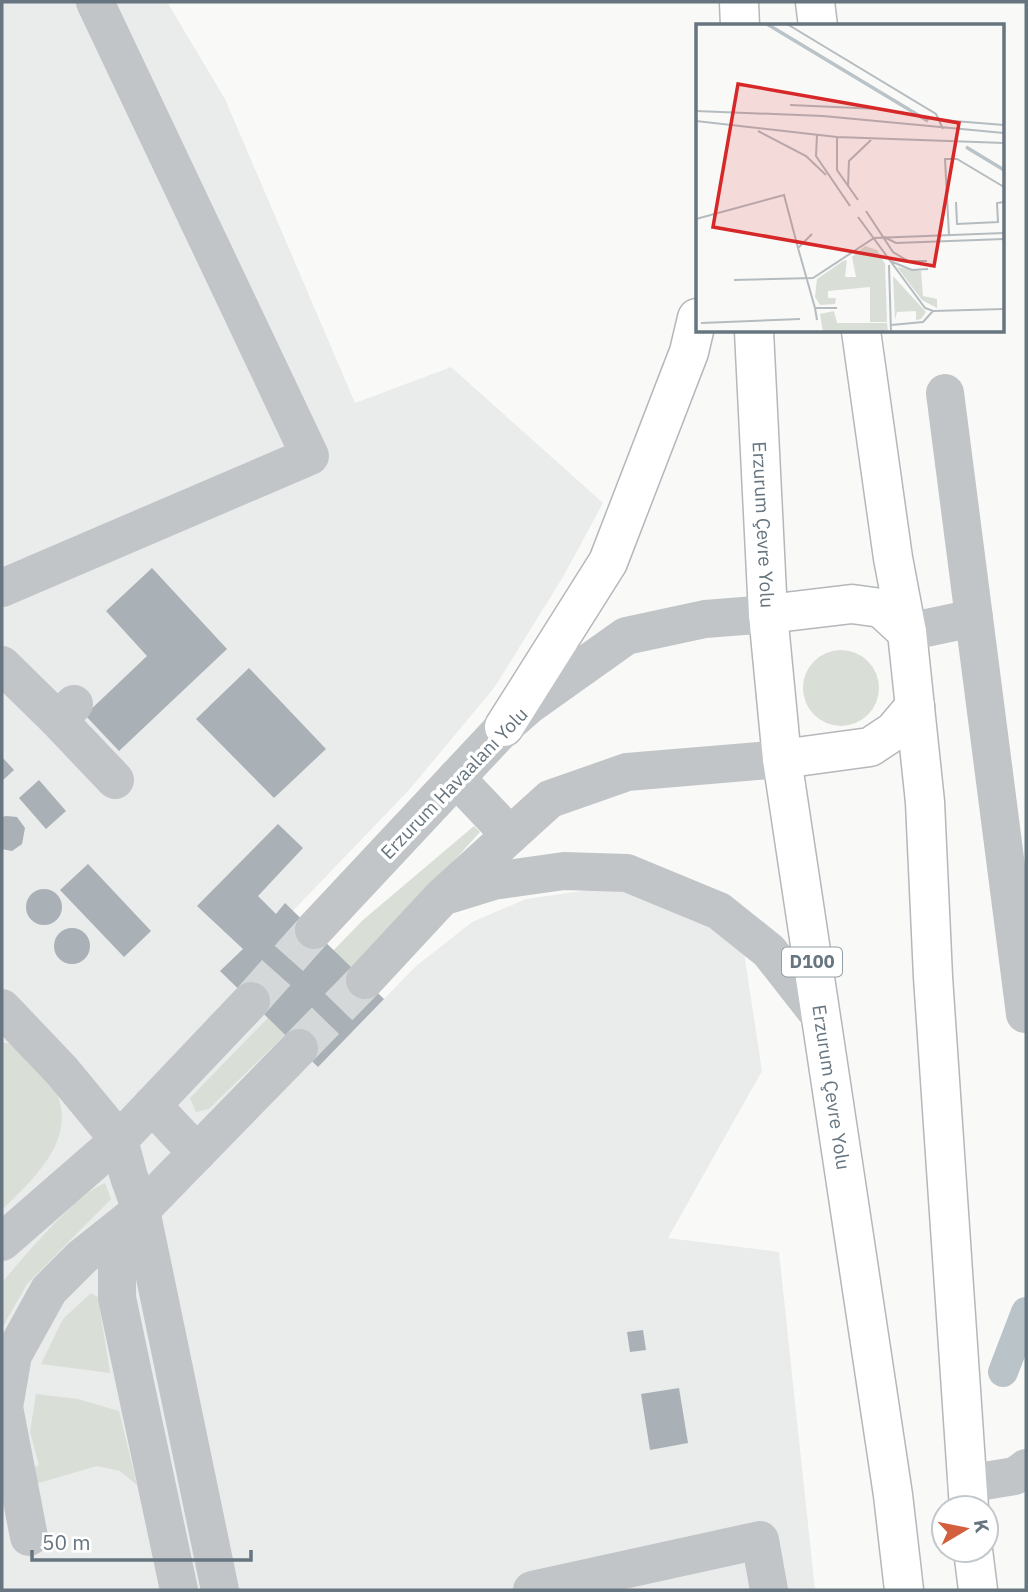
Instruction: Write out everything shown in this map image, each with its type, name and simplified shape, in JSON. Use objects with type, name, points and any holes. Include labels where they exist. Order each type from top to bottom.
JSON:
[{"type":"highway","points":[[734,24],[737,2]]},
{"type":"highway","points":[[737,2],[740,24]]},
{"type":"highway","points":[[815,2],[818,24]]},
{"type":"highway","points":[[504,727],[608,562],[689,352],[696,322]]},
{"type":"highway","name":"Erzurum Çevre Yolu","points":[[754,332],[768,614],[782,759],[893,1495],[904,1590]]},
{"type":"highway","points":[[861,332],[907,632],[925,802],[933,976],[967,1494]]},
{"type":"highway","points":[[768,614],[852,604],[881,608],[907,632]]},
{"type":"highway","points":[[782,759],[870,747],[894,732],[915,706]]},
{"type":"highway","points":[[975,1564],[978,1590]]},
{"type":"street","points":[[2,588],[310,456],[95,2]]},
{"type":"street","points":[[945,393],[1025,1014]]},
{"type":"street","name":"Erzurum Havaalanı Yolu","points":[[314,930],[504,727],[529,705],[626,636],[705,619],[768,614]]},
{"type":"street","points":[[907,632],[974,618]]},
{"type":"street","points":[[2,665],[65,711],[115,780]]},
{"type":"street","points":[[365,980],[443,896],[550,799],[627,772],[782,759]]},
{"type":"street","points":[[456,778],[510,835]]},
{"type":"street","points":[[443,896],[493,881],[564,871],[627,873],[719,911],[769,951],[820,1016]]},
{"type":"street","points":[[2,1242],[119,1140],[251,1001]]},
{"type":"street","points":[[2,1009],[62,1071],[119,1140],[128,1177],[141,1210],[220,1590]]},
{"type":"street","points":[[29,1537],[4,1407],[13,1355],[49,1290],[82,1257],[141,1210],[299,1048]]},
{"type":"street","points":[[152,1105],[197,1153]]},
{"type":"street","points":[[141,1210],[117,1258],[117,1298],[178,1590]]},
{"type":"street","points":[[972,1494],[1016,1476],[1026,1468]]},
{"type":"street","points":[[532,1590],[760,1539],[769,1590]]},
{"type":"shaded area","points":[[2,2],[167,2],[225,99],[355,403],[451,367],[603,503],[563,577],[494,688],[409,790],[263,942],[353,1031],[415,967],[472,922],[526,899],[603,888],[646,894],[682,908],[743,946],[762,1071],[668,1238],[779,1252],[815,1590],[2,1590]]},
{"type":"shaded area","points":[[841,650],[855,653],[868,661],[876,674],[879,688],[876,702],[868,715],[855,723],[841,726],[827,723],[814,715],[806,702],[803,688],[806,674],[814,661],[827,653]]},
{"type":"shaded area","points":[[474,826],[480,832],[383,939],[209,1109],[196,1112],[190,1098],[363,920]]},
{"type":"shaded area","points":[[2,1043],[15,1043],[52,1083],[61,1107],[61,1124],[50,1156],[2,1210]]},
{"type":"shaded area","points":[[105,1183],[111,1199],[27,1284],[2,1328],[4,1280],[66,1212]]},
{"type":"shaded area","points":[[91,1293],[98,1297],[110,1373],[41,1364],[63,1319]]},
{"type":"shaded area","points":[[36,1394],[78,1399],[119,1411],[137,1485],[120,1471],[97,1466],[35,1484],[31,1468],[39,1465],[30,1432]]},
{"type":"building","points":[[152,568],[227,649],[119,751],[85,715],[147,656],[106,611]]},
{"type":"building","points":[[249,668],[326,749],[274,798],[196,719]]},
{"type":"building","points":[[2,757],[14,770],[2,781]]},
{"type":"building","points":[[39,780],[66,811],[46,829],[19,798]]},
{"type":"building","points":[[2,817],[17,817],[25,828],[22,844],[12,851],[2,849]]},
{"type":"building","points":[[278,824],[303,848],[258,896],[276,914],[285,903],[384,999],[318,1067],[220,971],[243,949],[197,906]]},
{"type":"building","points":[[88,864],[151,931],[124,957],[60,890]]},
{"type":"building","points":[[44,889],[56,895],[62,907],[56,919],[44,925],[32,919],[26,907],[32,895]]},
{"type":"building","points":[[72,928],[84,934],[90,946],[84,958],[72,964],[60,958],[54,946],[60,934]]},
{"type":"building","points":[[643,1330],[646,1350],[630,1352],[627,1332]]},
{"type":"building","points":[[679,1388],[688,1443],[650,1450],[641,1394]]},
{"type":"waterway","points":[[1003,1372],[1026,1312]]},
{"type":"tunnel","points":[[251,1001],[314,930]]},
{"type":"tunnel","points":[[299,1048],[365,980]]}]
